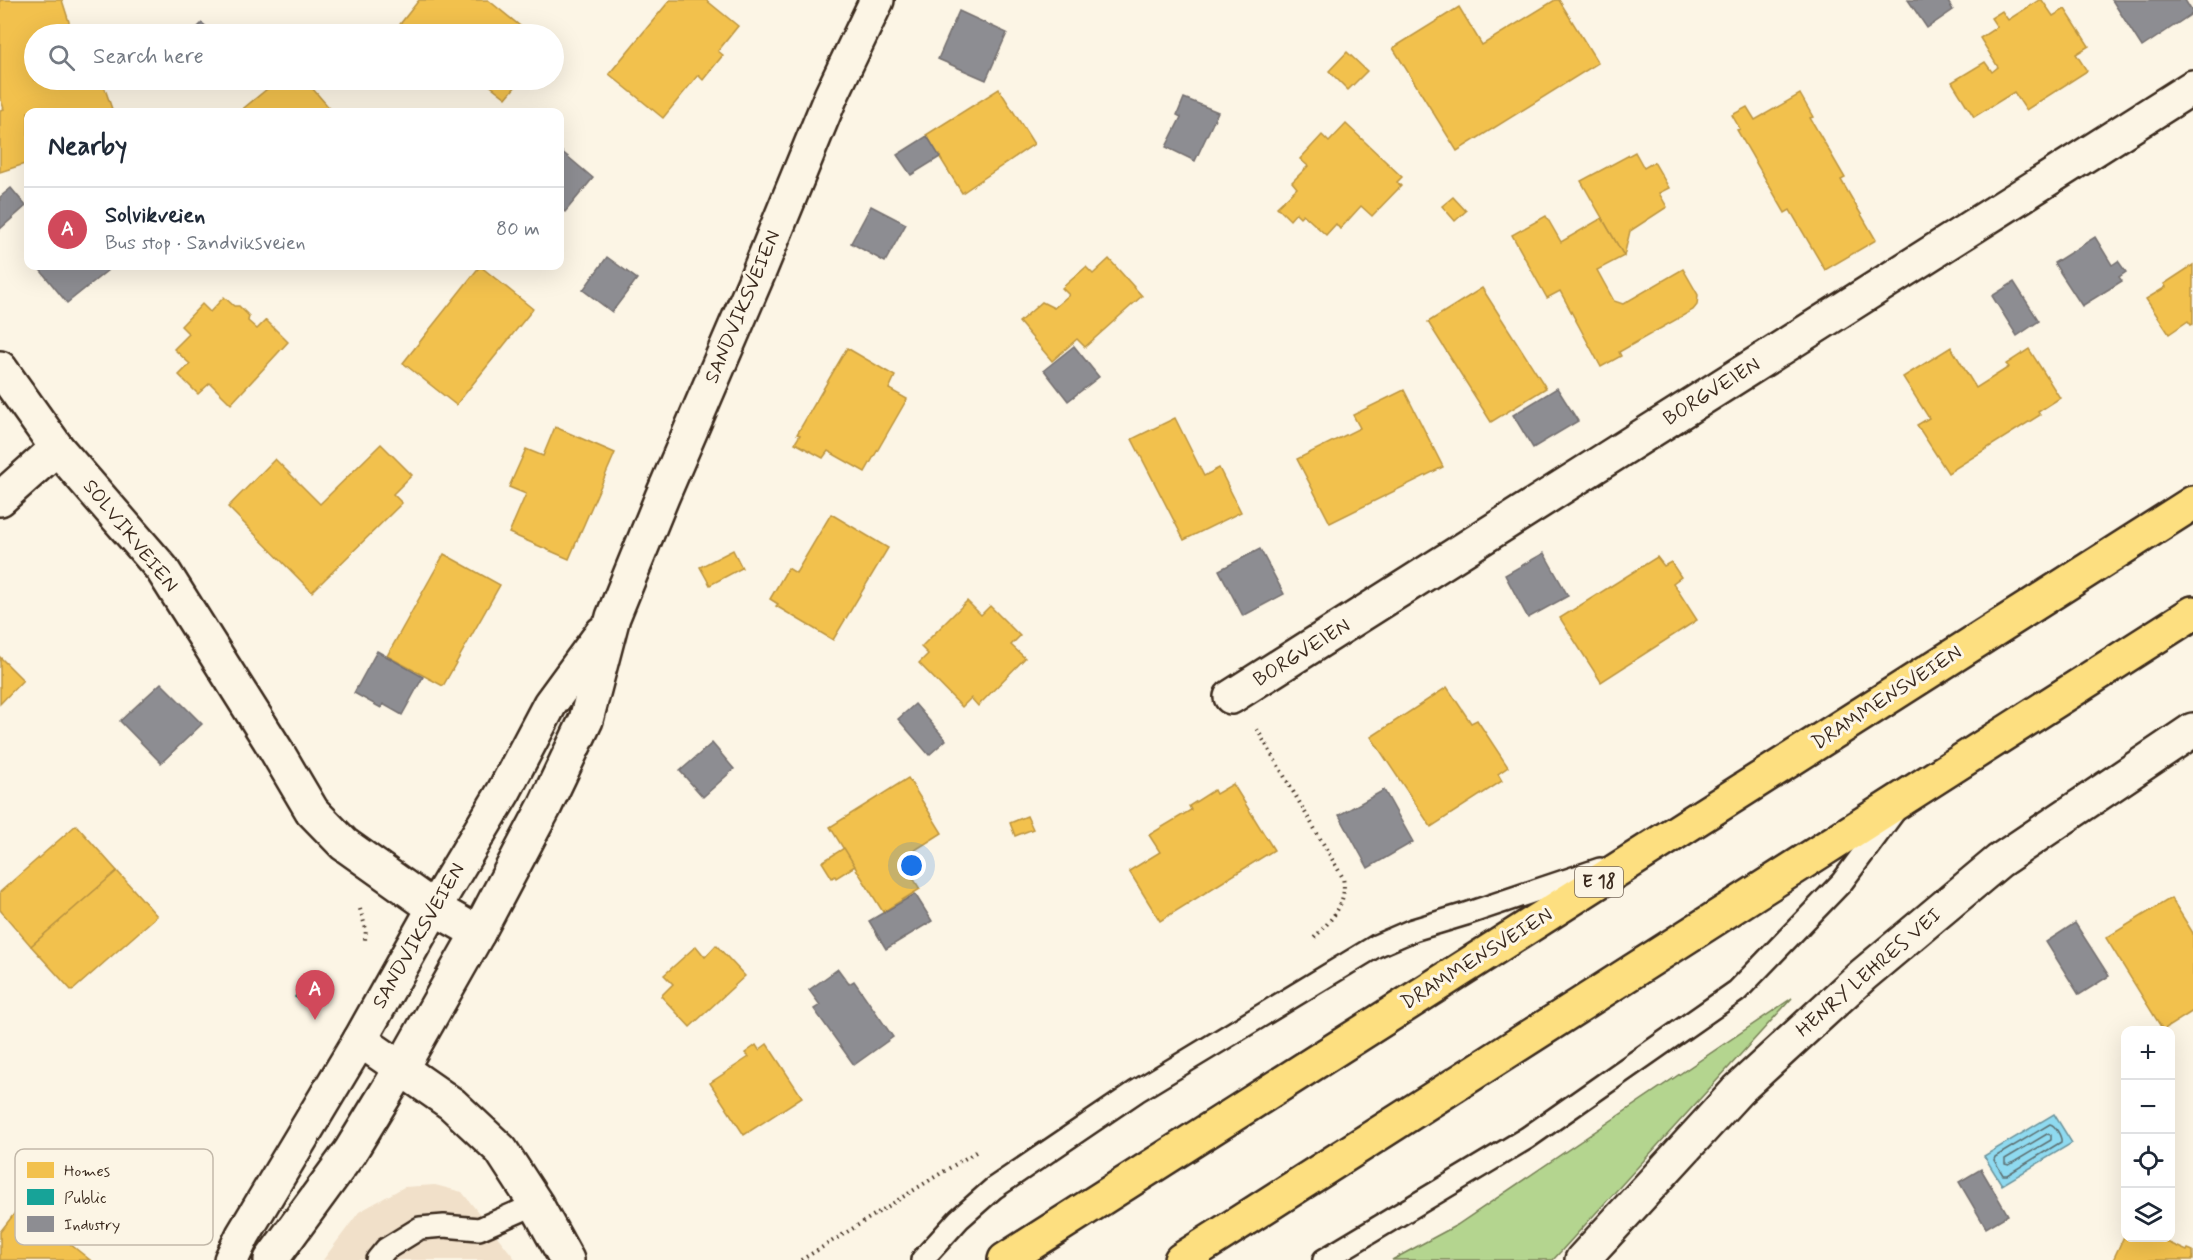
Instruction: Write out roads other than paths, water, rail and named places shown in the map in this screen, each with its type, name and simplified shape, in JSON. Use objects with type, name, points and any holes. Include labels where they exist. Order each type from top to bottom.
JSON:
[{"type":"highway","name":"DRAMMENSVEIEN","points":[[1005,1260],[2193,503]]},
{"type":"highway","points":[[1181,1260],[2193,614]]},
{"type":"street","name":"SANDVIKSVEIEN","points":[[271,1260],[350,1152],[402,1067],[478,933],[544,808],[586,720],[613,616],[831,96],[877,0]]},
{"type":"street","name":"BORGVEIEN","points":[[1231,698],[2193,87]]},
{"type":"street","name":"SOLVIKVEIEN","points":[[0,368],[57,448],[162,569],[312,811],[344,844],[434,908],[478,933]]},
{"type":"street","points":[[0,499],[57,448]]},
{"type":"street","name":"SANDVIKSVEIEN","points":[[231,1260],[243,1235],[360,1040],[434,908],[504,791],[550,704],[613,616]]},
{"type":"street","name":"HENRY LEHRES VEI","points":[[1582,1260],[1738,1090],[1863,975],[1999,861],[2193,730]]},
{"type":"street","points":[[360,1040],[402,1067],[452,1104],[501,1150],[536,1204],[567,1260]]},
{"type":"lane","points":[[1324,1260],[1527,1138],[1737,991],[1842,882],[1904,798]]},
{"type":"lane","points":[[922,1260],[959,1219],[994,1188],[1137,1091],[1376,946],[1413,930],[1640,855]]},
{"type":"lane","points":[[377,1260],[386,1249],[420,1228],[444,1226],[479,1229],[536,1204]]},
{"type":"water","points":[[2054,1114],[2072,1143],[2002,1185],[1984,1156]]},
{"type":"place","name":"Solvikveien","points":[[315,1020]]}]
